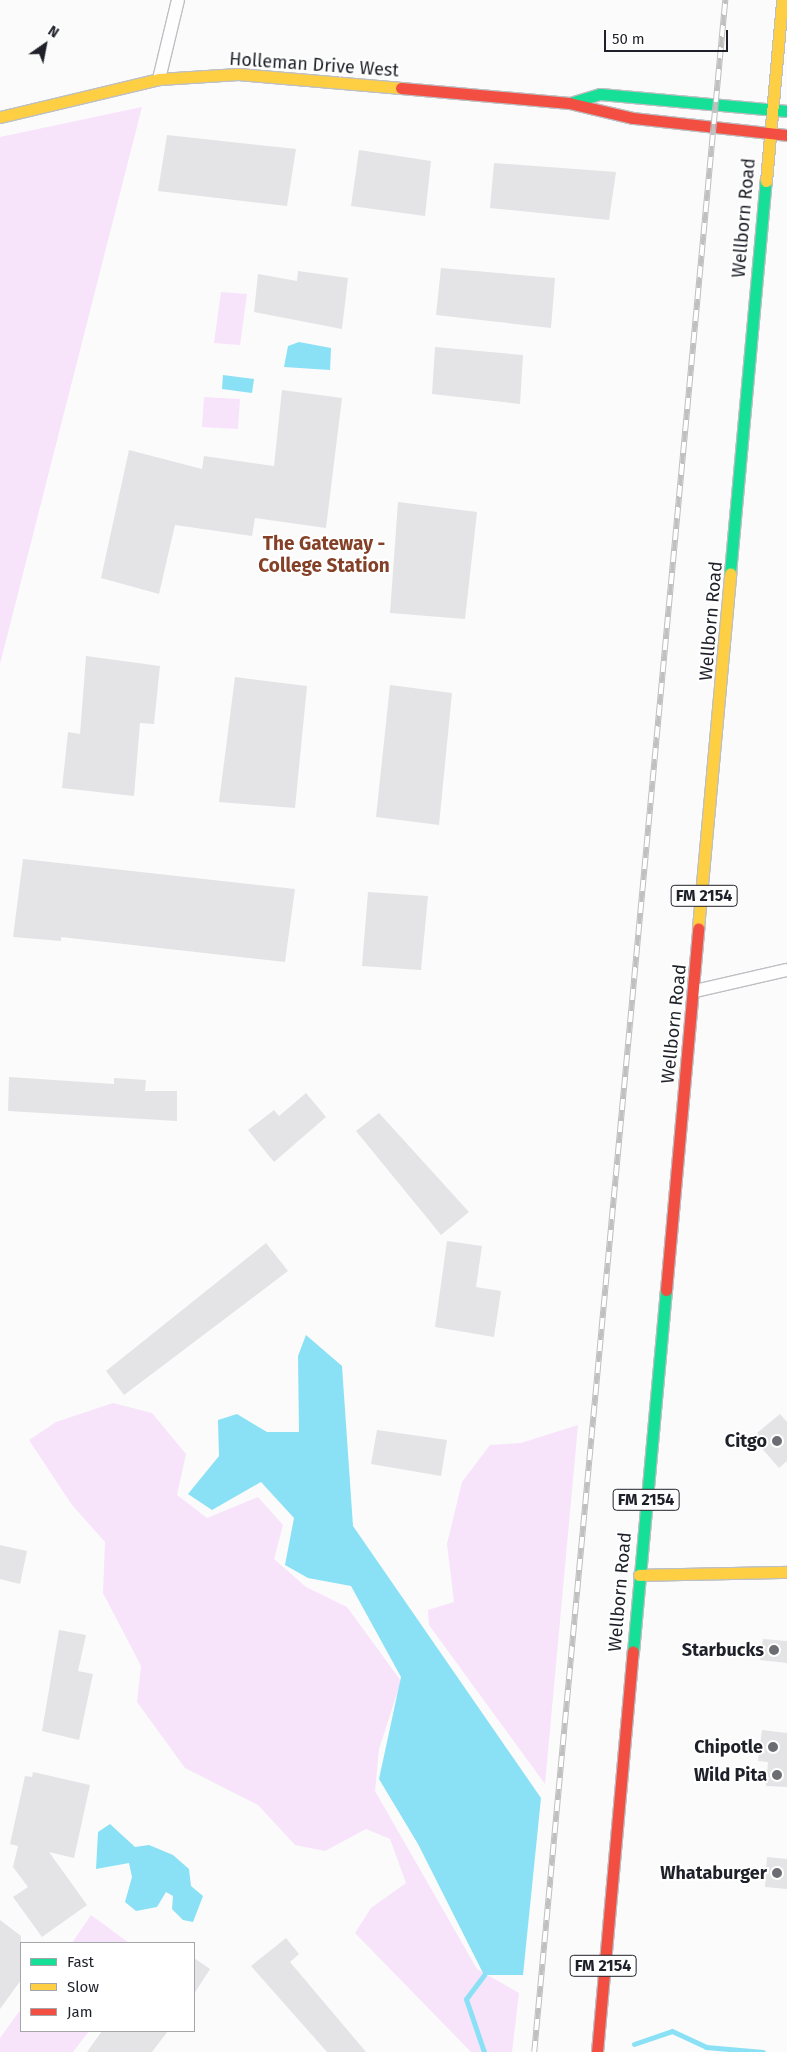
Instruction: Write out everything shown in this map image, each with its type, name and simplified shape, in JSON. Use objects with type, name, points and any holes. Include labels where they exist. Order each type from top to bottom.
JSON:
[{"type":"main road","name":"Wellborn Road","points":[[597,2052],[639,1574],[695,991],[782,0]]},
{"type":"main road","name":"Holleman Drive West","points":[[0,117],[159,79],[238,74],[569,103],[633,118],[787,135]]},
{"type":"main road","name":"Holleman Drive West","points":[[569,103],[600,94],[787,111]]},
{"type":"main road","points":[[639,1574],[787,1572]]},
{"type":"street","points":[[159,79],[178,0]]},
{"type":"street","points":[[695,991],[787,970]]},
{"type":"shaded area","points":[[142,107],[0,664],[0,137]]},
{"type":"shaded area","points":[[221,292],[247,294],[240,345],[214,343]]},
{"type":"shaded area","points":[[204,397],[240,399],[238,429],[202,427]]},
{"type":"shaded area","points":[[113,1403],[152,1413],[186,1454],[177,1495],[207,1518],[258,1497],[283,1525],[274,1559],[306,1587],[347,1607],[401,1681],[379,1749],[375,1791],[477,1969],[519,1993],[512,2052],[471,2052],[355,1933],[371,1908],[406,1883],[390,1839],[366,1829],[325,1851],[295,1845],[258,1805],[185,1768],[137,1702],[141,1666],[103,1593],[105,1542],[72,1505],[29,1440],[56,1422]]},
{"type":"shaded area","points":[[578,1425],[545,1784],[429,1625],[428,1610],[454,1602],[447,1544],[462,1482],[490,1445],[521,1443]]},
{"type":"shaded area","points":[[91,1915],[128,1942],[73,1942]]},
{"type":"shaded area","points":[[20,2010],[20,2032],[88,2032],[73,2052],[0,2052],[0,2038]]},
{"type":"water","points":[[299,342],[331,348],[330,370],[284,367],[288,346]]},
{"type":"water","points":[[223,375],[254,379],[252,393],[222,389]]},
{"type":"water","points":[[306,1335],[342,1366],[353,1526],[541,1798],[523,1975],[484,1975],[418,1844],[379,1779],[401,1677],[351,1586],[308,1578],[285,1565],[294,1518],[261,1482],[212,1510],[188,1494],[219,1456],[218,1420],[237,1414],[267,1432],[299,1432],[298,1356]]},
{"type":"water","points":[[110,1824],[135,1847],[149,1845],[173,1855],[189,1869],[191,1886],[203,1896],[193,1922],[183,1920],[172,1909],[173,1896],[166,1892],[157,1907],[136,1911],[125,1902],[132,1877],[129,1863],[96,1869],[98,1832]]},
{"type":"building","points":[[167,135],[296,149],[287,206],[158,191]]},
{"type":"building","points":[[359,150],[431,161],[425,216],[351,206]]},
{"type":"building","points":[[494,163],[616,172],[609,220],[490,208]]},
{"type":"building","points":[[441,268],[555,278],[551,328],[436,315]]},
{"type":"building","points":[[298,271],[348,278],[342,329],[254,312],[258,274],[297,281]]},
{"type":"building","points":[[435,347],[523,355],[520,404],[432,394]]},
{"type":"building","points":[[282,390],[342,398],[326,528],[255,518],[252,536],[175,525],[159,594],[101,578],[129,450],[202,469],[204,456],[274,466]]},
{"type":"building","points":[[398,502],[477,512],[465,619],[390,613]]},
{"type":"building","points":[[86,656],[160,666],[154,724],[140,723],[134,796],[62,788],[68,732],[80,734]]},
{"type":"building","points":[[235,677],[307,686],[295,808],[219,802]]},
{"type":"building","points":[[390,685],[452,693],[439,825],[376,817]]},
{"type":"building","points":[[23,859],[295,889],[285,962],[61,937],[61,941],[13,937]]},
{"type":"building","points":[[368,892],[428,896],[421,970],[362,966]]},
{"type":"building","points":[[9,1077],[114,1084],[114,1078],[146,1080],[145,1091],[177,1091],[177,1121],[8,1111]]},
{"type":"building","points":[[306,1093],[326,1117],[274,1162],[248,1130],[274,1110],[279,1116]]},
{"type":"building","points":[[379,1113],[469,1212],[441,1235],[356,1131]]},
{"type":"building","points":[[447,1241],[482,1246],[476,1287],[501,1291],[494,1337],[435,1327]]},
{"type":"building","points":[[266,1243],[288,1271],[124,1395],[106,1371]]},
{"type":"building","points":[[780,1414],[787,1422],[787,1461],[779,1468],[752,1437]]},
{"type":"building","points":[[377,1430],[447,1440],[441,1476],[371,1464]]},
{"type":"building","points":[[0,1545],[27,1551],[20,1584],[0,1579]]},
{"type":"building","points":[[59,1630],[86,1635],[78,1671],[93,1674],[79,1740],[42,1731]]},
{"type":"building","name":"Starbucks","points":[[763,1639],[787,1641],[787,1663],[760,1660]]},
{"type":"building","name":"Chipotle","points":[[762,1730],[787,1733],[787,1787],[766,1786],[768,1762],[758,1761]]},
{"type":"building","points":[[33,1772],[90,1785],[74,1858],[49,1852],[87,1905],[42,1937],[13,1897],[28,1887],[13,1867],[18,1846],[10,1844],[25,1776],[32,1777]]},
{"type":"building","name":"Whataburger","points":[[767,1857],[787,1859],[787,1889],[765,1887]]},
{"type":"building","points":[[0,1920],[21,1936],[21,1942],[20,1981],[0,2009]]},
{"type":"building","points":[[286,1938],[299,1954],[290,1962],[366,2052],[327,2052],[251,1966]]},
{"type":"building","points":[[195,1959],[210,1969],[195,1992]]},
{"type":"building","points":[[101,2032],[167,2032],[152,2052],[87,2052]]},
{"type":"waterway","points":[[484,1975],[466,1999],[484,2052]]},
{"type":"waterway","points":[[634,2044],[672,2031],[706,2047],[763,2052]]},
{"type":"railway","points":[[534,2052],[725,0]]},
{"type":"traffic: fast","points":[[570,103],[600,94],[787,111]]},
{"type":"traffic: fast","points":[[730,573],[766,181]]},
{"type":"traffic: fast","points":[[633,1652],[666,1290]]},
{"type":"traffic: slow","points":[[766,181],[782,0]]},
{"type":"traffic: slow","points":[[0,117],[159,79],[238,74],[401,88]]},
{"type":"traffic: slow","points":[[698,928],[730,573]]},
{"type":"traffic: slow","points":[[639,1575],[787,1572]]},
{"type":"traffic: jam","points":[[401,88],[569,103],[633,118],[787,135]]},
{"type":"traffic: jam","points":[[666,1290],[698,928]]},
{"type":"traffic: jam","points":[[597,2052],[633,1652]]},
{"type":"place","name":"Citgo","points":[[777,1441]]},
{"type":"place","name":"Starbucks","points":[[774,1650]]},
{"type":"place","name":"Chipotle","points":[[773,1747]]},
{"type":"place","name":"Wild Pita","points":[[777,1775]]},
{"type":"place","name":"Whataburger","points":[[777,1873]]},
{"type":"district","name":"The Gateway - College Station","points":[[324,555]]}]
